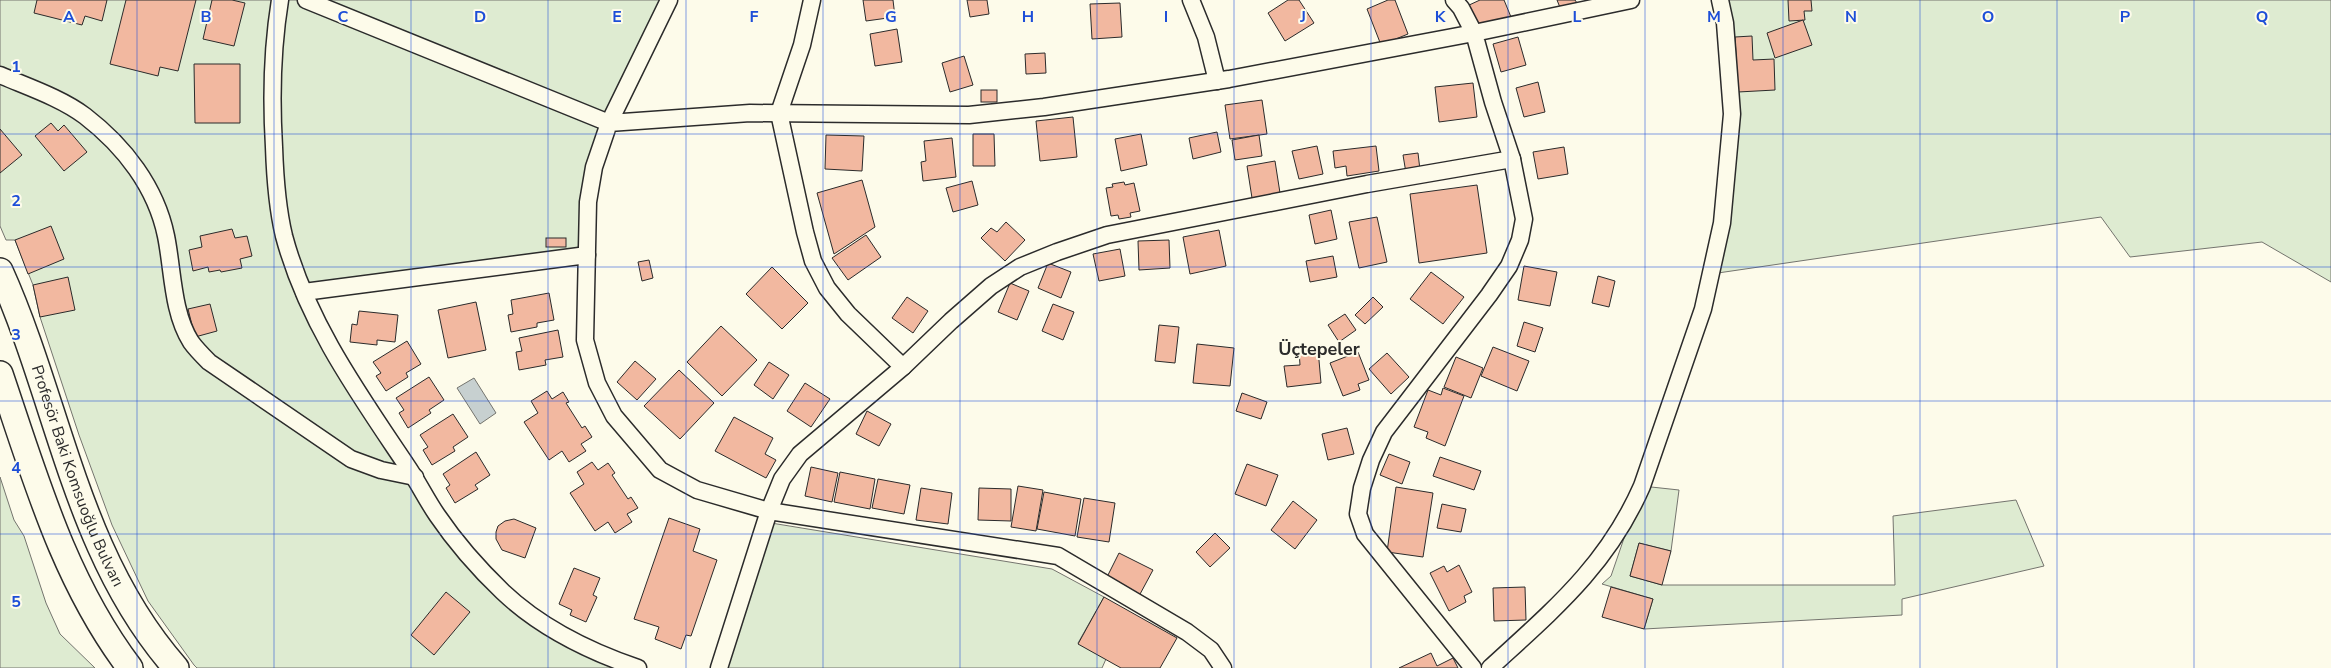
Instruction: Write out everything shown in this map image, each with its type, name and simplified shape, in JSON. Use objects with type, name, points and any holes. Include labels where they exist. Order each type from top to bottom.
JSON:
[{"type":"main road","name":"Profesör Baki Komsuoğlu Bulvarı","points":[[0,271],[82,503],[96,536],[125,597],[142,625],[176,668]]},
{"type":"main road","points":[[0,374],[47,512],[65,558],[90,607],[130,668]]},
{"type":"street","points":[[280,0],[271,91],[276,186],[284,236],[310,309],[347,376],[415,477],[437,515],[467,555],[504,593],[530,614],[595,650],[638,668]]},
{"type":"street","points":[[306,0],[609,123],[750,113],[969,115],[1044,107],[1217,81],[1474,33],[1631,0]]},
{"type":"street","points":[[668,0],[609,123],[594,167],[588,202],[585,340],[597,383],[614,416],[660,470],[697,490],[769,511],[1058,556],[1187,632],[1211,650],[1223,668]]},
{"type":"street","points":[[812,0],[802,45],[779,113],[804,232],[827,288],[848,314],[904,367]]},
{"type":"street","points":[[1191,0],[1206,37],[1217,81]]},
{"type":"street","points":[[1454,0],[1461,8],[1474,33],[1493,102],[1512,159],[1524,219],[1520,240],[1509,266],[1384,432],[1371,460],[1362,488],[1358,514],[1365,534],[1473,668]]},
{"type":"street","points":[[1490,668],[1559,605],[1589,573],[1625,522],[1642,486],[1703,309],[1722,223],[1732,114],[1725,23],[1720,0]]},
{"type":"street","points":[[0,75],[51,97],[85,116],[140,172],[156,202],[161,218],[181,321],[192,343],[209,362],[350,459],[380,470],[415,477]]},
{"type":"street","points":[[719,668],[769,511],[782,479],[800,454],[904,367],[951,320],[991,286],[1020,267],[1057,252],[1107,236],[1367,184],[1512,159]]},
{"type":"street","points":[[304,292],[586,255]]},
{"type":"green space","points":[[0,0],[669,0],[609,123],[587,255],[305,292],[415,477],[504,593],[638,668],[197,668],[194,665],[148,601],[112,525],[79,435],[40,317],[33,285],[15,240],[6,240],[0,226]]},
{"type":"green space","points":[[1720,0],[2331,0],[2331,282],[2262,242],[2130,257],[2101,217],[1711,274],[1728,171]]},
{"type":"green space","points":[[0,477],[14,520],[24,536],[46,603],[60,634],[95,668],[0,668]]},
{"type":"green space","points":[[1642,486],[1679,490],[1671,551],[1639,543],[1630,576],[1662,585],[1895,585],[1893,516],[2016,500],[2044,566],[1902,599],[1902,615],[1644,629],[1653,599],[1602,584],[1611,576]]},
{"type":"green space","points":[[765,522],[1052,569],[1104,597],[1078,643],[1106,659],[1102,668],[719,668]]},
{"type":"shaded area","points":[[474,378],[496,413],[480,424],[457,388]]},
{"type":"building","points":[[37,0],[107,0],[102,21],[85,16],[82,25],[34,13]]},
{"type":"building","points":[[126,0],[196,0],[178,71],[160,67],[158,76],[110,64]]},
{"type":"building","points":[[212,0],[232,0],[245,3],[234,46],[203,39]]},
{"type":"building","points":[[863,0],[893,0],[895,17],[866,21]]},
{"type":"building","points":[[967,0],[987,0],[989,14],[970,17]]},
{"type":"building","points":[[1288,0],[1299,0],[1314,23],[1285,41],[1268,13]]},
{"type":"building","points":[[1388,0],[1395,0],[1408,34],[1381,45],[1367,9]]},
{"type":"building","points":[[1480,0],[1504,0],[1511,17],[1479,32],[1467,6]]},
{"type":"building","points":[[1557,0],[1575,0],[1577,3],[1561,10]]},
{"type":"building","points":[[1788,0],[1811,0],[1812,11],[1804,11],[1805,20],[1789,21]]},
{"type":"building","points":[[1120,3],[1122,37],[1092,39],[1090,4]]},
{"type":"building","points":[[1803,20],[1812,45],[1775,58],[1767,33]]},
{"type":"building","points":[[897,29],[902,62],[875,66],[870,34]]},
{"type":"building","points":[[1752,36],[1753,60],[1774,59],[1775,90],[1738,92],[1735,37]]},
{"type":"building","points":[[1518,37],[1526,65],[1501,72],[1493,44]]},
{"type":"building","points":[[1045,53],[1046,73],[1026,74],[1025,54]]},
{"type":"building","points":[[964,56],[973,85],[950,92],[942,63]]},
{"type":"building","points":[[194,64],[240,64],[240,123],[195,123]]},
{"type":"building","points":[[1538,82],[1545,112],[1524,117],[1516,88]]},
{"type":"building","points":[[1473,83],[1477,117],[1439,122],[1435,87]]},
{"type":"building","points":[[981,90],[997,90],[997,102],[981,102]]},
{"type":"building","points":[[1262,100],[1267,134],[1230,139],[1225,105]]},
{"type":"building","points":[[1073,117],[1077,157],[1040,161],[1036,121]]},
{"type":"building","points":[[51,123],[58,131],[64,125],[87,152],[64,171],[35,136]]},
{"type":"building","points":[[0,129],[22,155],[0,173]]},
{"type":"building","points":[[1217,132],[1221,152],[1193,159],[1189,138]]},
{"type":"building","points":[[973,134],[994,134],[995,166],[973,166]]},
{"type":"building","points":[[1141,134],[1147,165],[1121,171],[1115,139]]},
{"type":"building","points":[[826,135],[864,136],[862,171],[825,169]]},
{"type":"building","points":[[1259,135],[1262,156],[1235,160],[1232,140]]},
{"type":"building","points":[[952,138],[956,177],[923,181],[921,162],[926,161],[924,141]]},
{"type":"building","points":[[1317,146],[1323,174],[1299,179],[1292,151]]},
{"type":"building","points":[[1376,146],[1379,171],[1347,176],[1346,166],[1335,168],[1333,151]]},
{"type":"building","points":[[1564,147],[1568,174],[1538,179],[1533,152]]},
{"type":"building","points":[[1418,153],[1420,170],[1406,173],[1403,155]]},
{"type":"building","points":[[1275,161],[1280,193],[1252,198],[1247,166]]},
{"type":"building","points":[[862,180],[875,227],[834,254],[817,193]]},
{"type":"building","points":[[972,181],[978,205],[953,212],[946,188]]},
{"type":"building","points":[[1124,182],[1125,185],[1134,183],[1140,211],[1130,213],[1131,217],[1119,219],[1118,215],[1111,216],[1106,188],[1113,187],[1112,184]]},
{"type":"building","points":[[1477,185],[1487,253],[1419,263],[1410,194]]},
{"type":"building","points":[[1331,210],[1337,239],[1315,244],[1309,215]]},
{"type":"building","points":[[1377,217],[1387,262],[1359,268],[1349,222]]},
{"type":"building","points":[[1006,222],[1025,240],[1005,261],[981,238],[991,228],[997,232]]},
{"type":"building","points":[[51,226],[64,259],[28,274],[15,240]]},
{"type":"building","points":[[232,229],[235,238],[247,236],[252,256],[240,259],[242,268],[209,272],[208,267],[193,271],[189,250],[202,247],[200,236]]},
{"type":"building","points":[[1219,230],[1226,266],[1190,274],[1183,237]]},
{"type":"building","points":[[866,235],[881,257],[848,280],[832,258]]},
{"type":"building","points":[[546,238],[566,238],[566,247],[546,247]]},
{"type":"building","points":[[1169,240],[1170,268],[1139,270],[1138,241]]},
{"type":"building","points":[[1120,249],[1125,276],[1099,281],[1093,254]]},
{"type":"building","points":[[1333,256],[1337,277],[1310,282],[1306,261]]},
{"type":"building","points":[[649,260],[653,278],[642,281],[638,262]]},
{"type":"building","points":[[1048,263],[1071,272],[1061,298],[1038,288]]},
{"type":"building","points":[[1524,266],[1557,272],[1550,306],[1518,300]]},
{"type":"building","points":[[772,267],[808,303],[782,329],[746,294]]},
{"type":"building","points":[[1431,272],[1464,297],[1443,324],[1410,299]]},
{"type":"building","points":[[1598,276],[1615,281],[1609,307],[1592,303]]},
{"type":"building","points":[[68,277],[75,310],[40,317],[33,285]]},
{"type":"building","points":[[1010,283],[1029,291],[1017,320],[998,312]]},
{"type":"building","points":[[549,293],[554,320],[537,323],[537,327],[511,332],[508,315],[513,314],[511,300]]},
{"type":"building","points":[[907,297],[928,311],[913,333],[892,318]]},
{"type":"building","points":[[1373,297],[1383,307],[1365,324],[1355,315]]},
{"type":"building","points":[[476,302],[486,350],[448,358],[438,310]]},
{"type":"building","points":[[210,304],[217,331],[195,337],[188,309]]},
{"type":"building","points":[[1053,304],[1074,312],[1063,340],[1042,331]]},
{"type":"building","points":[[359,311],[398,315],[395,342],[377,340],[377,345],[350,342],[352,324],[357,325]]},
{"type":"building","points":[[1345,314],[1356,330],[1339,342],[1328,325]]},
{"type":"building","points":[[1524,322],[1543,328],[1535,352],[1517,346]]},
{"type":"building","points":[[1159,325],[1179,327],[1175,363],[1155,361]]},
{"type":"building","points":[[721,326],[757,360],[722,396],[687,362]]},
{"type":"building","points":[[558,330],[563,357],[545,360],[546,365],[519,370],[516,352],[522,351],[519,338]]},
{"type":"building","points":[[407,341],[421,364],[406,373],[408,377],[386,391],[376,376],[381,373],[373,362]]},
{"type":"building","points":[[1197,344],[1234,348],[1230,386],[1193,383]]},
{"type":"building","points":[[1493,347],[1529,361],[1517,391],[1481,376]]},
{"type":"building","points":[[1318,349],[1321,383],[1287,387],[1284,366],[1300,365],[1299,351]]},
{"type":"building","points":[[1358,352],[1369,380],[1358,384],[1360,390],[1343,396],[1330,363]]},
{"type":"building","points":[[1387,353],[1409,377],[1391,394],[1369,369]]},
{"type":"building","points":[[1456,357],[1483,368],[1471,398],[1444,387]]},
{"type":"building","points":[[635,361],[656,379],[637,400],[617,382]]},
{"type":"building","points":[[769,362],[789,375],[773,399],[754,385]]},
{"type":"building","points":[[679,370],[714,403],[680,439],[644,406]]},
{"type":"building","points":[[429,377],[444,400],[429,410],[431,413],[408,428],[399,413],[404,410],[396,398]]},
{"type":"building","points":[[805,383],[830,399],[811,427],[787,411]]},
{"type":"building","points":[[1443,388],[1464,396],[1445,446],[1426,438],[1428,432],[1414,427],[1428,390],[1441,395]]},
{"type":"building","points":[[547,391],[552,399],[563,392],[569,402],[566,403],[582,428],[585,426],[592,437],[581,444],[586,451],[569,462],[562,451],[549,460],[524,422],[538,413],[531,401]]},
{"type":"building","points":[[1242,393],[1267,402],[1261,419],[1236,411]]},
{"type":"building","points":[[867,411],[891,424],[879,446],[856,434]]},
{"type":"building","points":[[453,414],[468,437],[453,447],[455,451],[432,465],[423,450],[428,447],[420,435]]},
{"type":"building","points":[[734,417],[773,438],[765,454],[776,460],[766,478],[715,451]]},
{"type":"building","points":[[1347,428],[1354,454],[1328,460],[1322,434]]},
{"type":"building","points":[[476,452],[490,475],[475,485],[478,489],[455,503],[446,488],[450,485],[443,474]]},
{"type":"building","points":[[1389,454],[1410,462],[1402,484],[1380,475]]},
{"type":"building","points":[[1440,457],[1481,471],[1474,490],[1433,476]]},
{"type":"building","points":[[592,462],[598,470],[608,463],[615,473],[612,475],[628,499],[631,497],[638,508],[627,514],[632,522],[615,533],[608,522],[595,531],[570,493],[584,484],[577,472]]},
{"type":"building","points":[[1247,464],[1278,475],[1266,506],[1235,494]]},
{"type":"building","points":[[811,467],[838,473],[832,502],[805,496]]},
{"type":"building","points":[[840,472],[875,479],[870,509],[834,502]]},
{"type":"building","points":[[878,479],[910,485],[904,514],[872,508]]},
{"type":"building","points":[[1018,486],[1043,490],[1036,531],[1011,527]]},
{"type":"building","points":[[1396,487],[1433,493],[1423,557],[1387,552]]},
{"type":"building","points":[[921,488],[952,493],[948,524],[916,520]]},
{"type":"building","points":[[979,488],[1011,489],[1011,521],[978,520]]},
{"type":"building","points":[[1044,492],[1081,499],[1075,536],[1037,529]]},
{"type":"building","points":[[1084,498],[1115,503],[1109,542],[1077,537]]},
{"type":"building","points":[[1293,501],[1317,520],[1295,549],[1271,530]]},
{"type":"building","points":[[1442,504],[1466,509],[1461,532],[1437,528]]},
{"type":"building","points":[[669,518],[700,529],[693,551],[717,560],[691,636],[686,635],[681,649],[655,639],[659,627],[634,619]]},
{"type":"building","points":[[514,519],[536,528],[525,558],[502,550],[496,539],[498,526],[505,521]]},
{"type":"building","points":[[1215,533],[1230,548],[1210,567],[1196,552]]},
{"type":"building","points":[[1639,543],[1671,551],[1662,585],[1630,576]]},
{"type":"building","points":[[1119,553],[1153,570],[1139,596],[1106,579]]},
{"type":"building","points":[[1459,565],[1472,592],[1464,596],[1466,602],[1449,611],[1430,573],[1444,566],[1447,572]]},
{"type":"building","points":[[574,568],[600,578],[593,595],[597,597],[586,622],[570,615],[572,610],[559,604]]},
{"type":"building","points":[[1525,587],[1526,620],[1494,621],[1493,588]]},
{"type":"building","points":[[1611,587],[1653,599],[1644,629],[1602,617]]},
{"type":"building","points":[[446,592],[470,612],[434,655],[411,635]]},
{"type":"building","points":[[1104,597],[1177,638],[1160,668],[1121,668],[1078,644]]},
{"type":"building","points":[[1431,653],[1437,666],[1453,658],[1458,668],[1399,668]]},
{"type":"district","name":"Üçtepeler","points":[[1319,349]]}]
